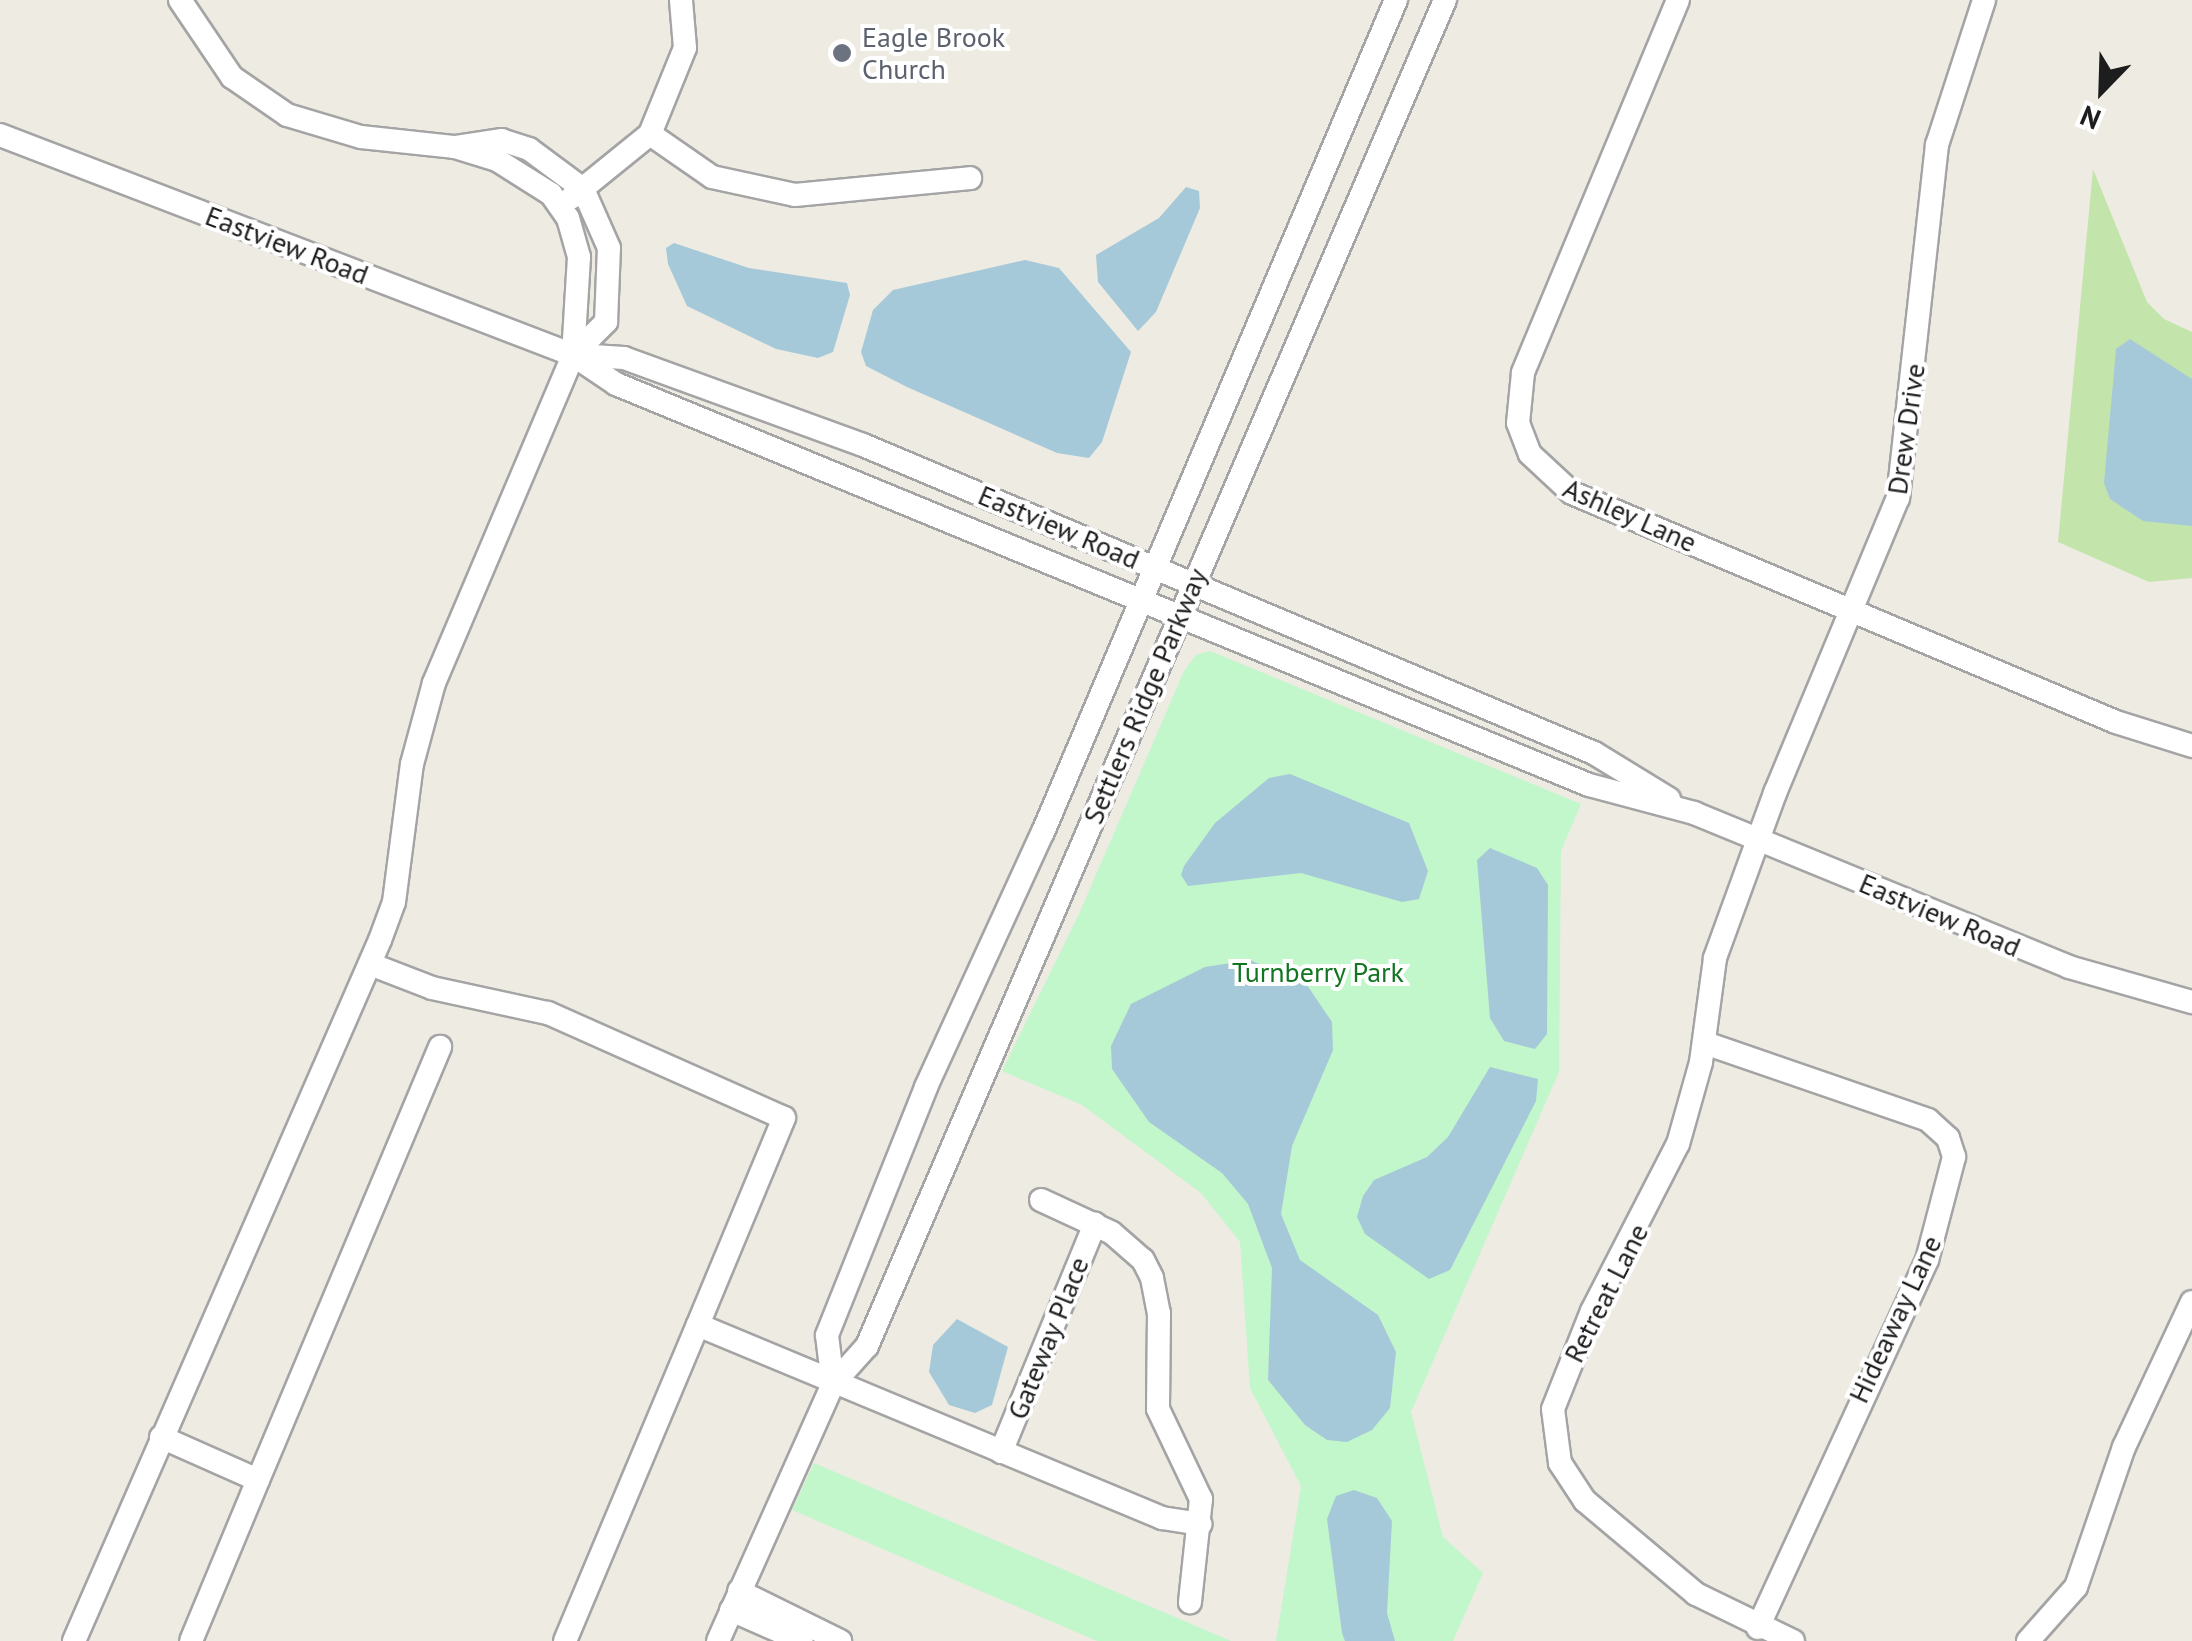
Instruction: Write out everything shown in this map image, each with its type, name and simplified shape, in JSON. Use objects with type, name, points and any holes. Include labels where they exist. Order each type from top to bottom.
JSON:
[{"type":"street","points":[[74,1641],[394,902],[412,764],[434,683],[573,355],[580,271],[560,206],[526,173],[454,147],[361,137],[287,115],[232,77],[180,0]]},
{"type":"street","points":[[560,206],[650,134],[685,48],[681,0]]},
{"type":"street","name":"Settlers Ridge Parkway","points":[[833,1384],[827,1334],[926,1087],[1142,596],[1396,0]]},
{"type":"street","name":"Settlers Ridge Parkway","points":[[718,1641],[833,1384],[866,1346],[1445,0]]},
{"type":"street","name":"Ashley Lane","points":[[1678,0],[1523,373],[1517,407],[1522,440],[1540,469],[1572,493],[2116,722],[2192,746]]},
{"type":"street","name":"Drew Drive","points":[[1760,840],[1898,498],[1937,145],[1984,0]]},
{"type":"street","points":[[650,134],[712,177],[795,195],[970,178]]},
{"type":"street","name":"Eastview Road","points":[[0,135],[573,355],[616,384],[1142,596],[1589,785],[1694,814],[2058,963],[2192,1002]]},
{"type":"street","points":[[454,147],[502,140],[529,149],[583,189],[602,223],[612,282],[606,322],[573,355]]},
{"type":"street","name":"Eastview Road","points":[[573,355],[624,358],[863,444],[1594,753],[1694,814]]},
{"type":"street","name":"Retreat Lane","points":[[1760,840],[1715,958],[1705,1043],[1667,1171],[1560,1382],[1553,1435],[1563,1471],[1586,1501],[1682,1585],[1758,1628],[1794,1641]]},
{"type":"street","points":[[370,964],[432,988],[548,1012],[784,1118],[565,1641]]},
{"type":"street","name":"Hideaway Lane","points":[[1705,1043],[1928,1120],[1948,1138],[1954,1158],[1926,1260],[1758,1628]]},
{"type":"street","points":[[191,1641],[440,1047]]},
{"type":"street","name":"Gateway Place","points":[[1041,1200],[1095,1224],[1129,1246],[1152,1278],[1159,1314],[1158,1409],[1197,1482],[1201,1524],[1190,1602]]},
{"type":"street","name":"Gateway Place","points":[[1001,1452],[1095,1224]]},
{"type":"street","points":[[2028,1641],[2076,1587],[2124,1448],[2192,1302]]},
{"type":"street","name":"Gateway Place","points":[[698,1325],[1162,1518],[1201,1524]]},
{"type":"street","points":[[161,1437],[258,1480]]},
{"type":"street","points":[[735,1601],[802,1641]]},
{"type":"street","points":[[735,1601],[840,1641]]},
{"type":"green space","points":[[2093,169],[2147,302],[2164,319],[2192,332],[2192,578],[2149,582],[2058,542]]},
{"type":"green space","name":"Turnberry Park","points":[[1210,651],[1581,804],[1561,851],[1559,1072],[1411,1412],[1443,1537],[1483,1573],[1453,1641],[1276,1641],[1301,1486],[1250,1388],[1240,1242],[1201,1193],[1082,1105],[1002,1071],[1079,914],[1184,671],[1196,655]]},
{"type":"green space","points":[[814,1463],[1231,1641],[1097,1641],[792,1510]]},
{"type":"water","points":[[1186,187],[1199,191],[1200,208],[1156,312],[1138,331],[1098,282],[1096,255],[1159,218]]},
{"type":"water","points":[[674,243],[749,268],[847,283],[850,295],[833,352],[818,358],[776,349],[687,306],[668,264],[666,248]]},
{"type":"water","points":[[1025,260],[1059,268],[1131,352],[1102,442],[1089,458],[1057,453],[907,387],[866,366],[861,352],[873,310],[893,290]]},
{"type":"water","points":[[2130,339],[2192,379],[2192,526],[2143,521],[2110,499],[2104,483],[2116,349]]},
{"type":"water","points":[[1290,774],[1409,823],[1428,871],[1419,899],[1402,902],[1301,873],[1188,886],[1181,875],[1184,866],[1215,823],[1269,778]]},
{"type":"water","points":[[1490,848],[1537,868],[1548,885],[1547,1034],[1535,1049],[1504,1041],[1490,1018],[1477,860]]},
{"type":"water","points":[[1250,960],[1307,985],[1332,1022],[1333,1050],[1292,1146],[1281,1214],[1300,1260],[1378,1315],[1396,1352],[1390,1408],[1372,1430],[1347,1442],[1327,1440],[1305,1425],[1268,1380],[1272,1268],[1248,1204],[1222,1173],[1149,1122],[1112,1069],[1111,1046],[1131,1004],[1205,967]]},
{"type":"water","points":[[1490,1067],[1538,1079],[1536,1101],[1450,1270],[1429,1279],[1365,1234],[1357,1217],[1363,1196],[1374,1180],[1427,1157],[1448,1137]]},
{"type":"water","points":[[957,1319],[1008,1347],[992,1405],[975,1413],[949,1405],[929,1372],[933,1345]]},
{"type":"water","points":[[1354,1490],[1377,1498],[1392,1521],[1387,1613],[1395,1641],[1345,1641],[1342,1633],[1327,1519],[1336,1496]]},
{"type":"place","name":"Eagle Brook Church","points":[[842,53]]}]
